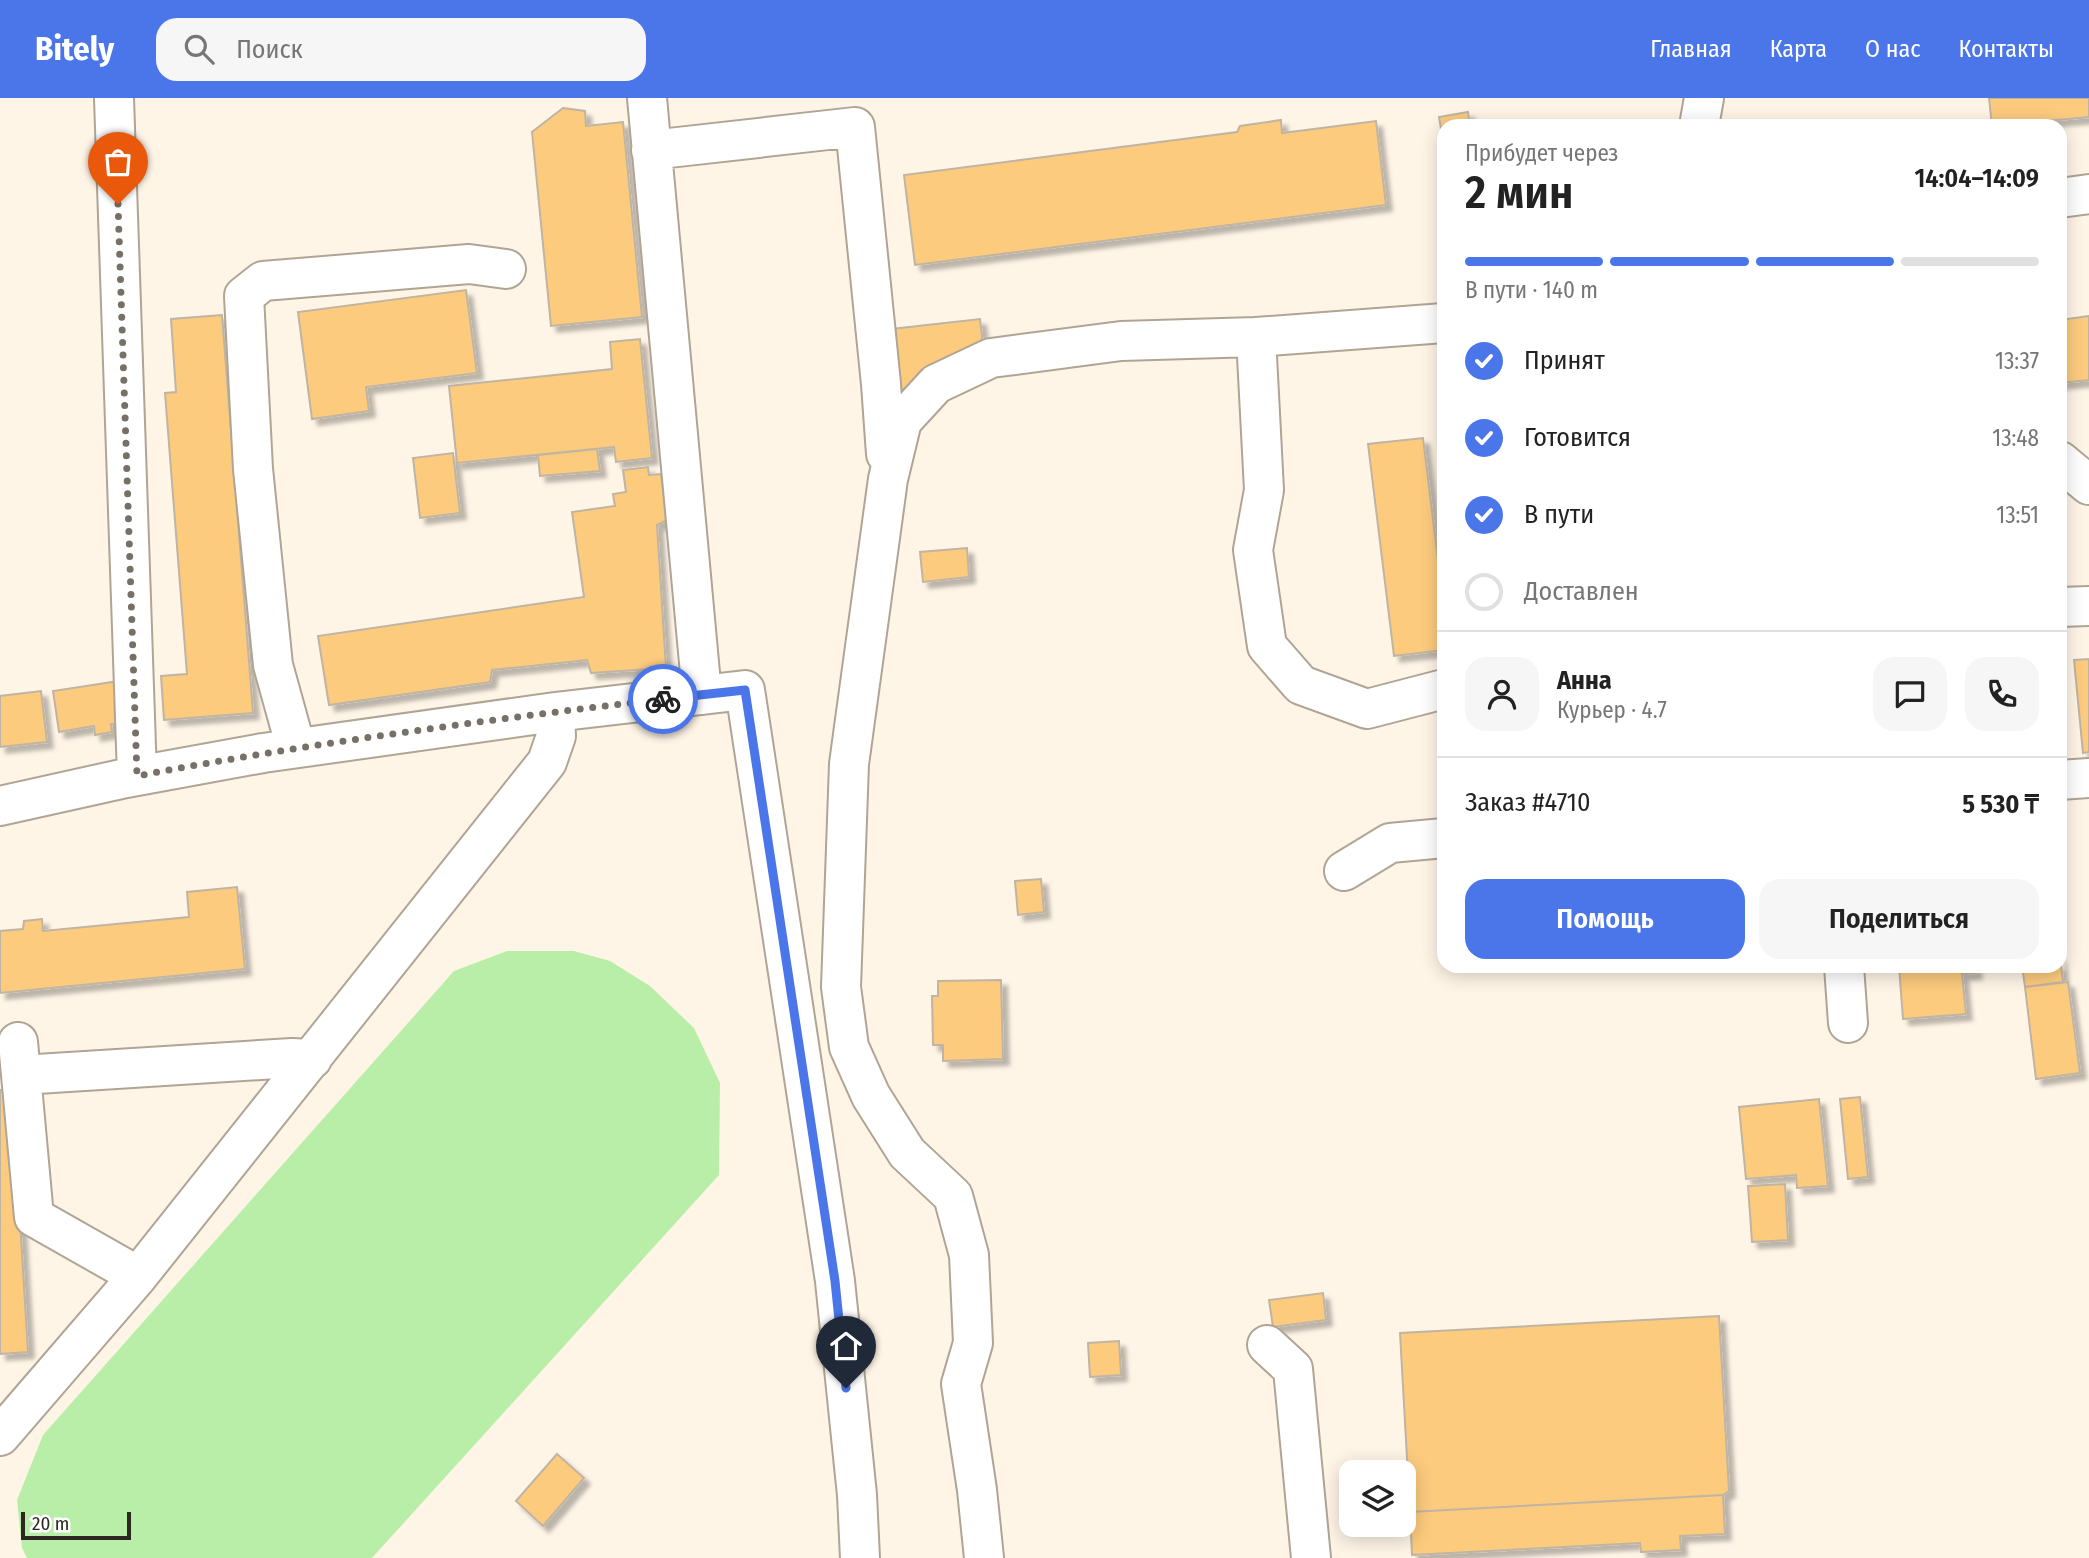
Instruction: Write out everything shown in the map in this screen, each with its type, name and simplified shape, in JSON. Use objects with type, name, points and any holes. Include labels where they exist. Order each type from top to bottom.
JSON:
[{"type":"street","points":[[114,98],[137,776]]},
{"type":"street","points":[[646,98],[702,695]]},
{"type":"street","points":[[1700,119],[1704,98]]},
{"type":"street","points":[[651,150],[855,127],[888,479]]},
{"type":"street","points":[[2067,197],[2089,194]]},
{"type":"street","points":[[296,748],[273,665],[253,469],[244,296],[263,281],[470,264],[506,269]]},
{"type":"street","points":[[984,1558],[961,1384],[973,1343],[969,1255],[953,1196],[907,1153],[871,1096],[849,1047],[841,987],[849,764],[888,479],[902,421],[936,383],[991,358],[1121,341],[1256,337],[1437,324]]},
{"type":"street","points":[[1256,337],[1264,490],[1254,550],[1267,646],[1301,685],[1367,709],[1437,691]]},
{"type":"street","points":[[2067,467],[2089,485]]},
{"type":"street","points":[[2067,607],[2089,607]]},
{"type":"street","points":[[0,806],[137,776],[296,748],[555,712],[745,690],[835,1281],[857,1495],[860,1558]]},
{"type":"street","points":[[0,1436],[138,1276],[547,762],[556,736],[555,712]]},
{"type":"street","points":[[2067,780],[2089,778]]},
{"type":"street","points":[[1345,871],[1390,843],[1437,839]]},
{"type":"street","points":[[1844,973],[1848,1023]]},
{"type":"street","points":[[138,1276],[34,1217],[19,1058],[312,1059]]},
{"type":"street","points":[[1266,1345],[1293,1369],[1311,1558]]},
{"type":"green space","points":[[507,951],[574,951],[610,961],[650,986],[694,1028],[720,1083],[719,1175],[372,1558],[27,1558],[22,1548],[17,1500],[43,1435],[454,971]]},
{"type":"building","points":[[1989,98],[2089,98],[2089,117],[1991,119]]},
{"type":"building","points":[[563,108],[585,111],[586,126],[623,122],[642,317],[551,326],[532,132]]},
{"type":"building","points":[[1468,112],[1469,119],[1439,119]]},
{"type":"building","points":[[1281,120],[1282,133],[1376,121],[1386,205],[915,265],[904,175],[1237,132],[1240,126]]},
{"type":"building","points":[[466,290],[477,373],[366,387],[369,411],[312,419],[298,312]]},
{"type":"building","points":[[222,315],[253,713],[164,720],[161,676],[187,674],[165,393],[176,392],[171,319]]},
{"type":"building","points":[[2089,316],[2089,380],[2067,382],[2067,319]]},
{"type":"building","points":[[980,319],[984,354],[943,359],[932,380],[903,390],[891,391],[883,330]]},
{"type":"building","points":[[640,339],[652,458],[616,462],[614,447],[457,463],[449,386],[612,369],[610,342]]},
{"type":"building","points":[[1423,438],[1437,552],[1437,651],[1394,656],[1368,444]]},
{"type":"building","points":[[597,449],[600,471],[540,476],[538,455]]},
{"type":"building","points":[[453,453],[460,513],[420,518],[413,458]]},
{"type":"building","points":[[648,467],[649,475],[661,474],[667,520],[657,525],[666,668],[591,673],[587,660],[492,670],[490,682],[329,705],[318,636],[584,597],[572,512],[615,506],[613,494],[626,492],[623,470]]},
{"type":"building","points":[[967,548],[969,577],[923,582],[920,552]]},
{"type":"building","points":[[2089,659],[2089,752],[2083,753],[2074,660]]},
{"type":"building","points":[[119,681],[125,722],[111,724],[112,732],[95,735],[94,726],[59,732],[53,691]]},
{"type":"building","points":[[41,691],[47,742],[0,747],[0,696]]},
{"type":"building","points":[[1041,879],[1044,912],[1018,915],[1015,881]]},
{"type":"building","points":[[237,887],[245,969],[0,993],[0,931],[23,929],[24,921],[42,919],[43,931],[189,917],[187,892]]},
{"type":"building","points":[[1900,973],[1976,973],[1962,974],[1966,1014],[1903,1019]]},
{"type":"building","points":[[2023,973],[2062,973],[2063,982],[2025,987]]},
{"type":"building","points":[[1001,980],[1003,1059],[943,1061],[943,1045],[933,1045],[932,996],[938,996],[938,981]]},
{"type":"building","points":[[2068,982],[2080,1073],[2036,1079],[2025,987]]},
{"type":"building","points":[[0,1090],[12,1090],[28,1352],[0,1354]]},
{"type":"building","points":[[1860,1097],[1868,1177],[1848,1179],[1840,1099]]},
{"type":"building","points":[[1819,1099],[1828,1186],[1797,1188],[1796,1175],[1746,1179],[1739,1107]]},
{"type":"building","points":[[1785,1184],[1788,1240],[1752,1242],[1748,1186]]},
{"type":"building","points":[[1323,1293],[1326,1320],[1273,1327],[1269,1300]]},
{"type":"building","points":[[1719,1316],[1729,1491],[1723,1495],[1416,1512],[1416,1460],[1407,1460],[1400,1333]]},
{"type":"building","points":[[1119,1341],[1121,1375],[1090,1377],[1088,1343]]},
{"type":"building","points":[[557,1454],[584,1478],[543,1526],[516,1501]]},
{"type":"building","points":[[1723,1495],[1725,1534],[1680,1536],[1681,1550],[1641,1552],[1640,1543],[1412,1555],[1411,1537],[1416,1537],[1416,1512]]},
{"type":"way so far","points":[[118,204],[137,776],[263,752],[663,699]]},
{"type":"route","points":[[663,699],[745,690],[835,1281],[846,1388]]}]
